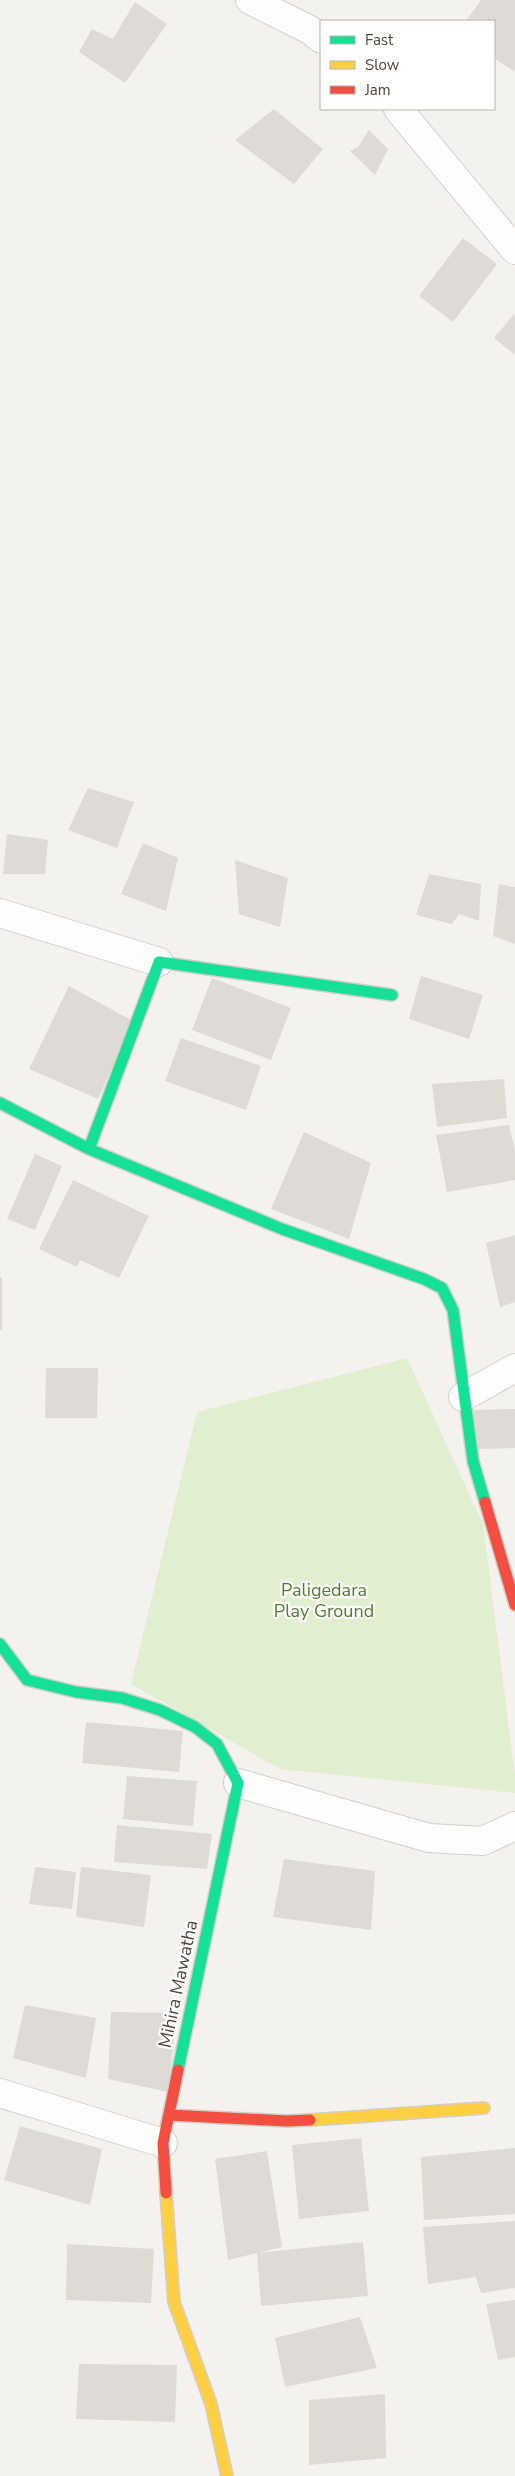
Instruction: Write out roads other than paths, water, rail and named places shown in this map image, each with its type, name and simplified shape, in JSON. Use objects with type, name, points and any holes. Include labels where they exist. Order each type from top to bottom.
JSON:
[{"type":"street","points":[[250,0],[310,30],[320,38]]},
{"type":"street","points":[[399,110],[515,250]]},
{"type":"street","points":[[0,914],[159,962],[392,995]]},
{"type":"street","points":[[88,1149],[159,962]]},
{"type":"street","points":[[0,1103],[88,1149],[282,1228],[424,1279],[442,1288],[453,1310],[463,1397],[473,1461],[515,1605]]},
{"type":"street","points":[[463,1397],[515,1368]]},
{"type":"street","points":[[0,1644],[28,1680],[76,1692],[122,1698],[160,1710],[195,1727],[217,1744],[238,1783],[429,1838],[483,1841],[515,1826]]},
{"type":"street","name":"Mihira Mawatha","points":[[227,2476],[211,2404],[174,2302],[163,2143],[238,1783]]},
{"type":"street","points":[[0,2093],[163,2143]]},
{"type":"street","points":[[169,2115],[287,2121],[484,2108]]},
{"type":"park label","name":"Paligedara Play Ground","points":[[324,1600]]}]
